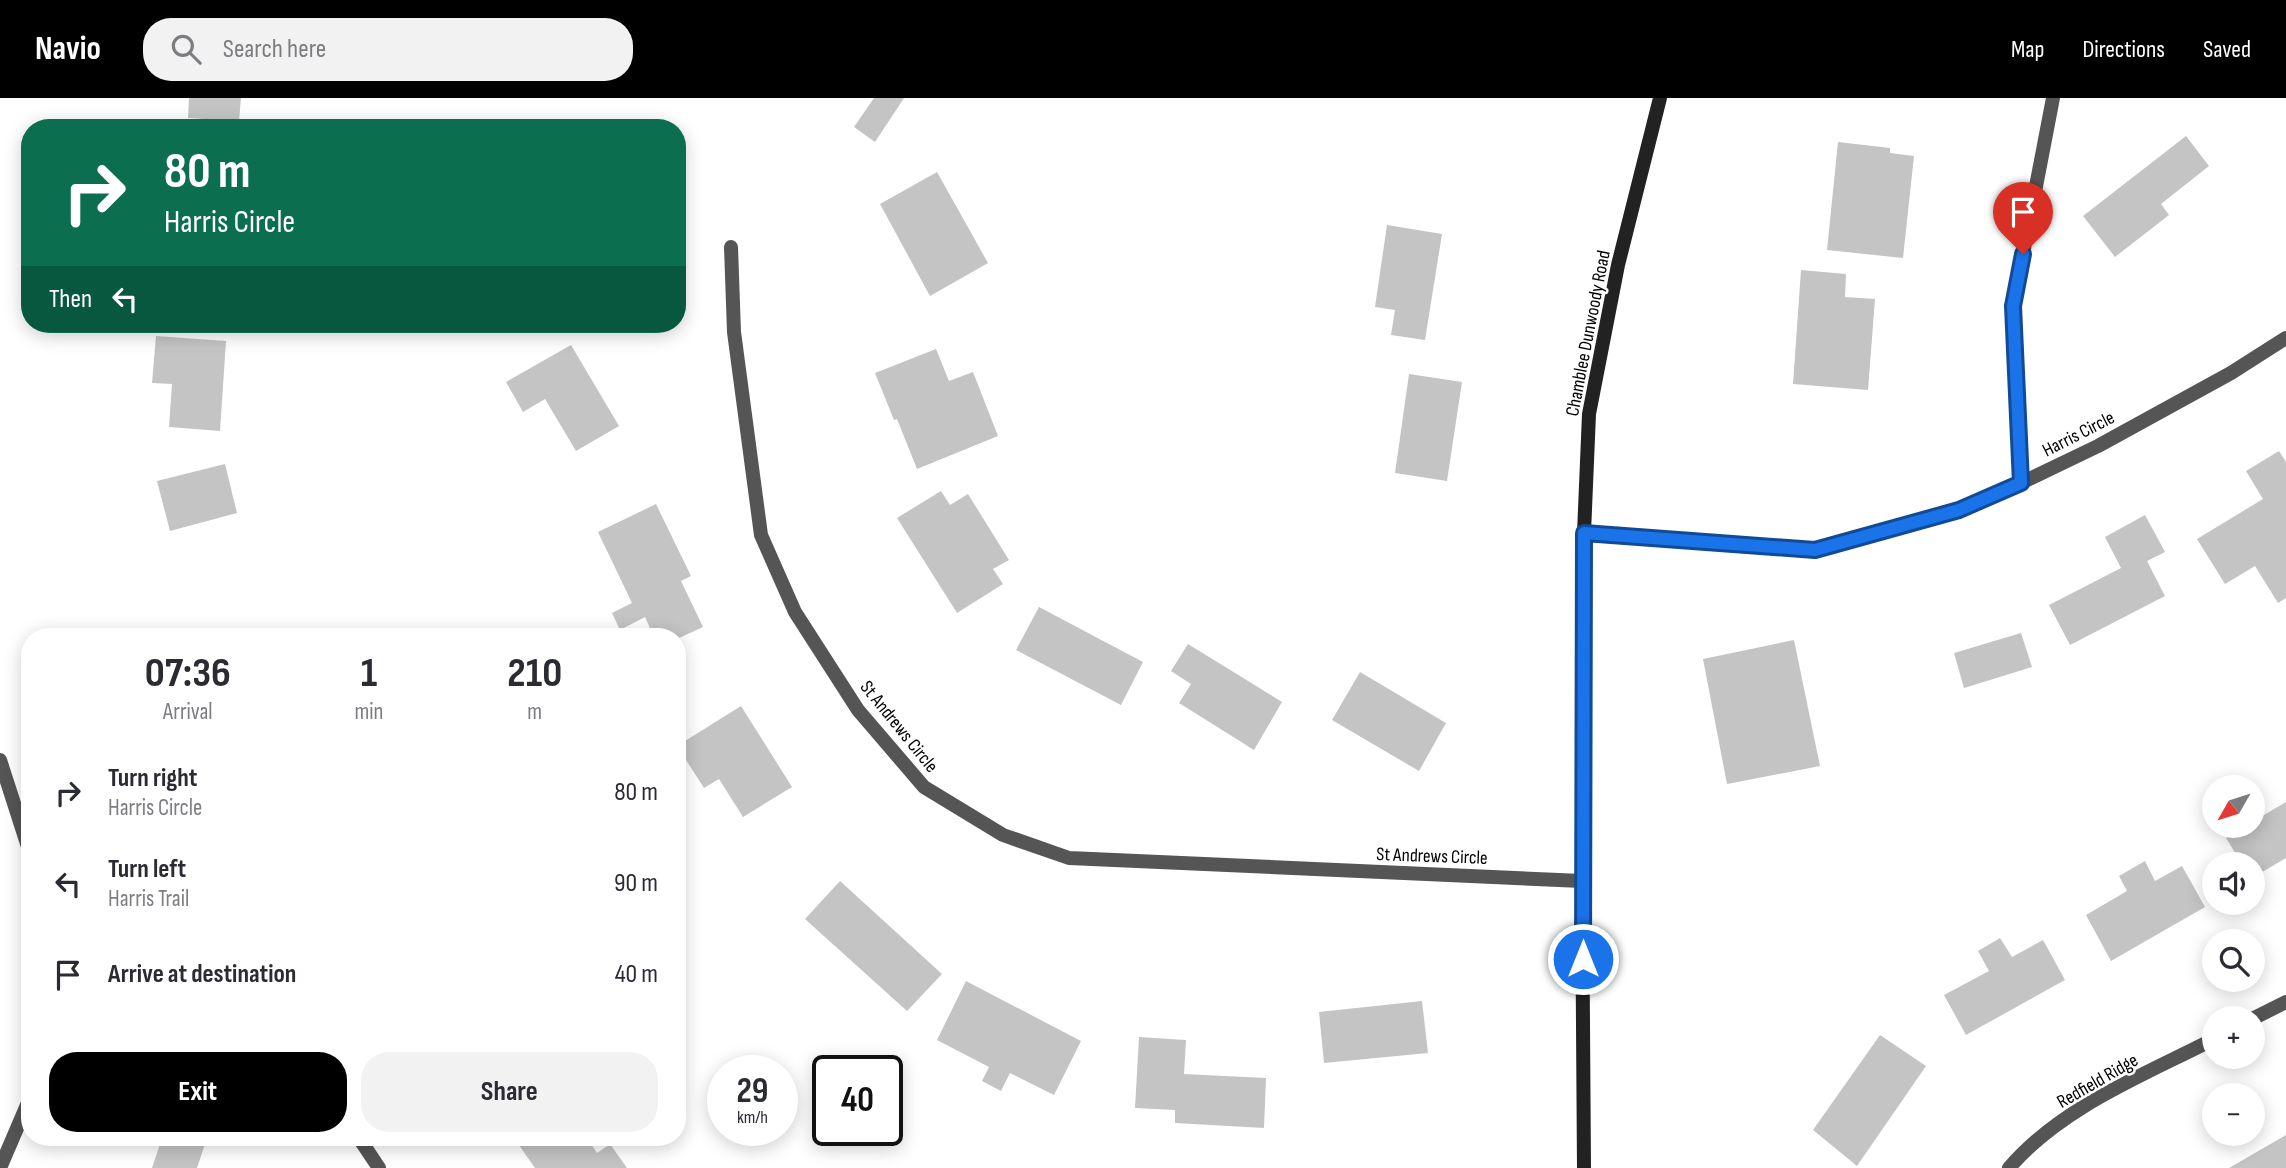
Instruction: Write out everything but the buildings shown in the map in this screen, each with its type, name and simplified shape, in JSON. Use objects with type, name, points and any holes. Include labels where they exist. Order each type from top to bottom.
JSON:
[{"type":"street","name":"Chamblee Dunwoody Road","points":[[1584,1168],[1584,533],[1589,414],[1618,265],[1660,98]]},
{"type":"street","points":[[2021,483],[2013,306],[2053,98]]},
{"type":"street","name":"St Andrews Circle","points":[[731,247],[734,332],[761,535],[795,612],[858,710],[924,787],[1003,835],[1069,858],[1582,881]]},
{"type":"street","name":"Harris Circle","points":[[1584,533],[1815,550],[1959,510],[2021,483],[2098,446],[2231,373],[2286,338]]},
{"type":"street","points":[[0,760],[21,825]]},
{"type":"street","points":[[2265,1012],[2286,1002]]},
{"type":"street","name":"Redfield Ridge","points":[[2008,1168],[2021,1153],[2079,1109],[2202,1045]]},
{"type":"street","points":[[0,1168],[21,1119]]},
{"type":"street","points":[[364,1146],[379,1168]]},
{"type":"route","points":[[1583,959],[1584,533],[1815,550],[1959,510],[2021,483],[2013,306],[2023,254]]}]
